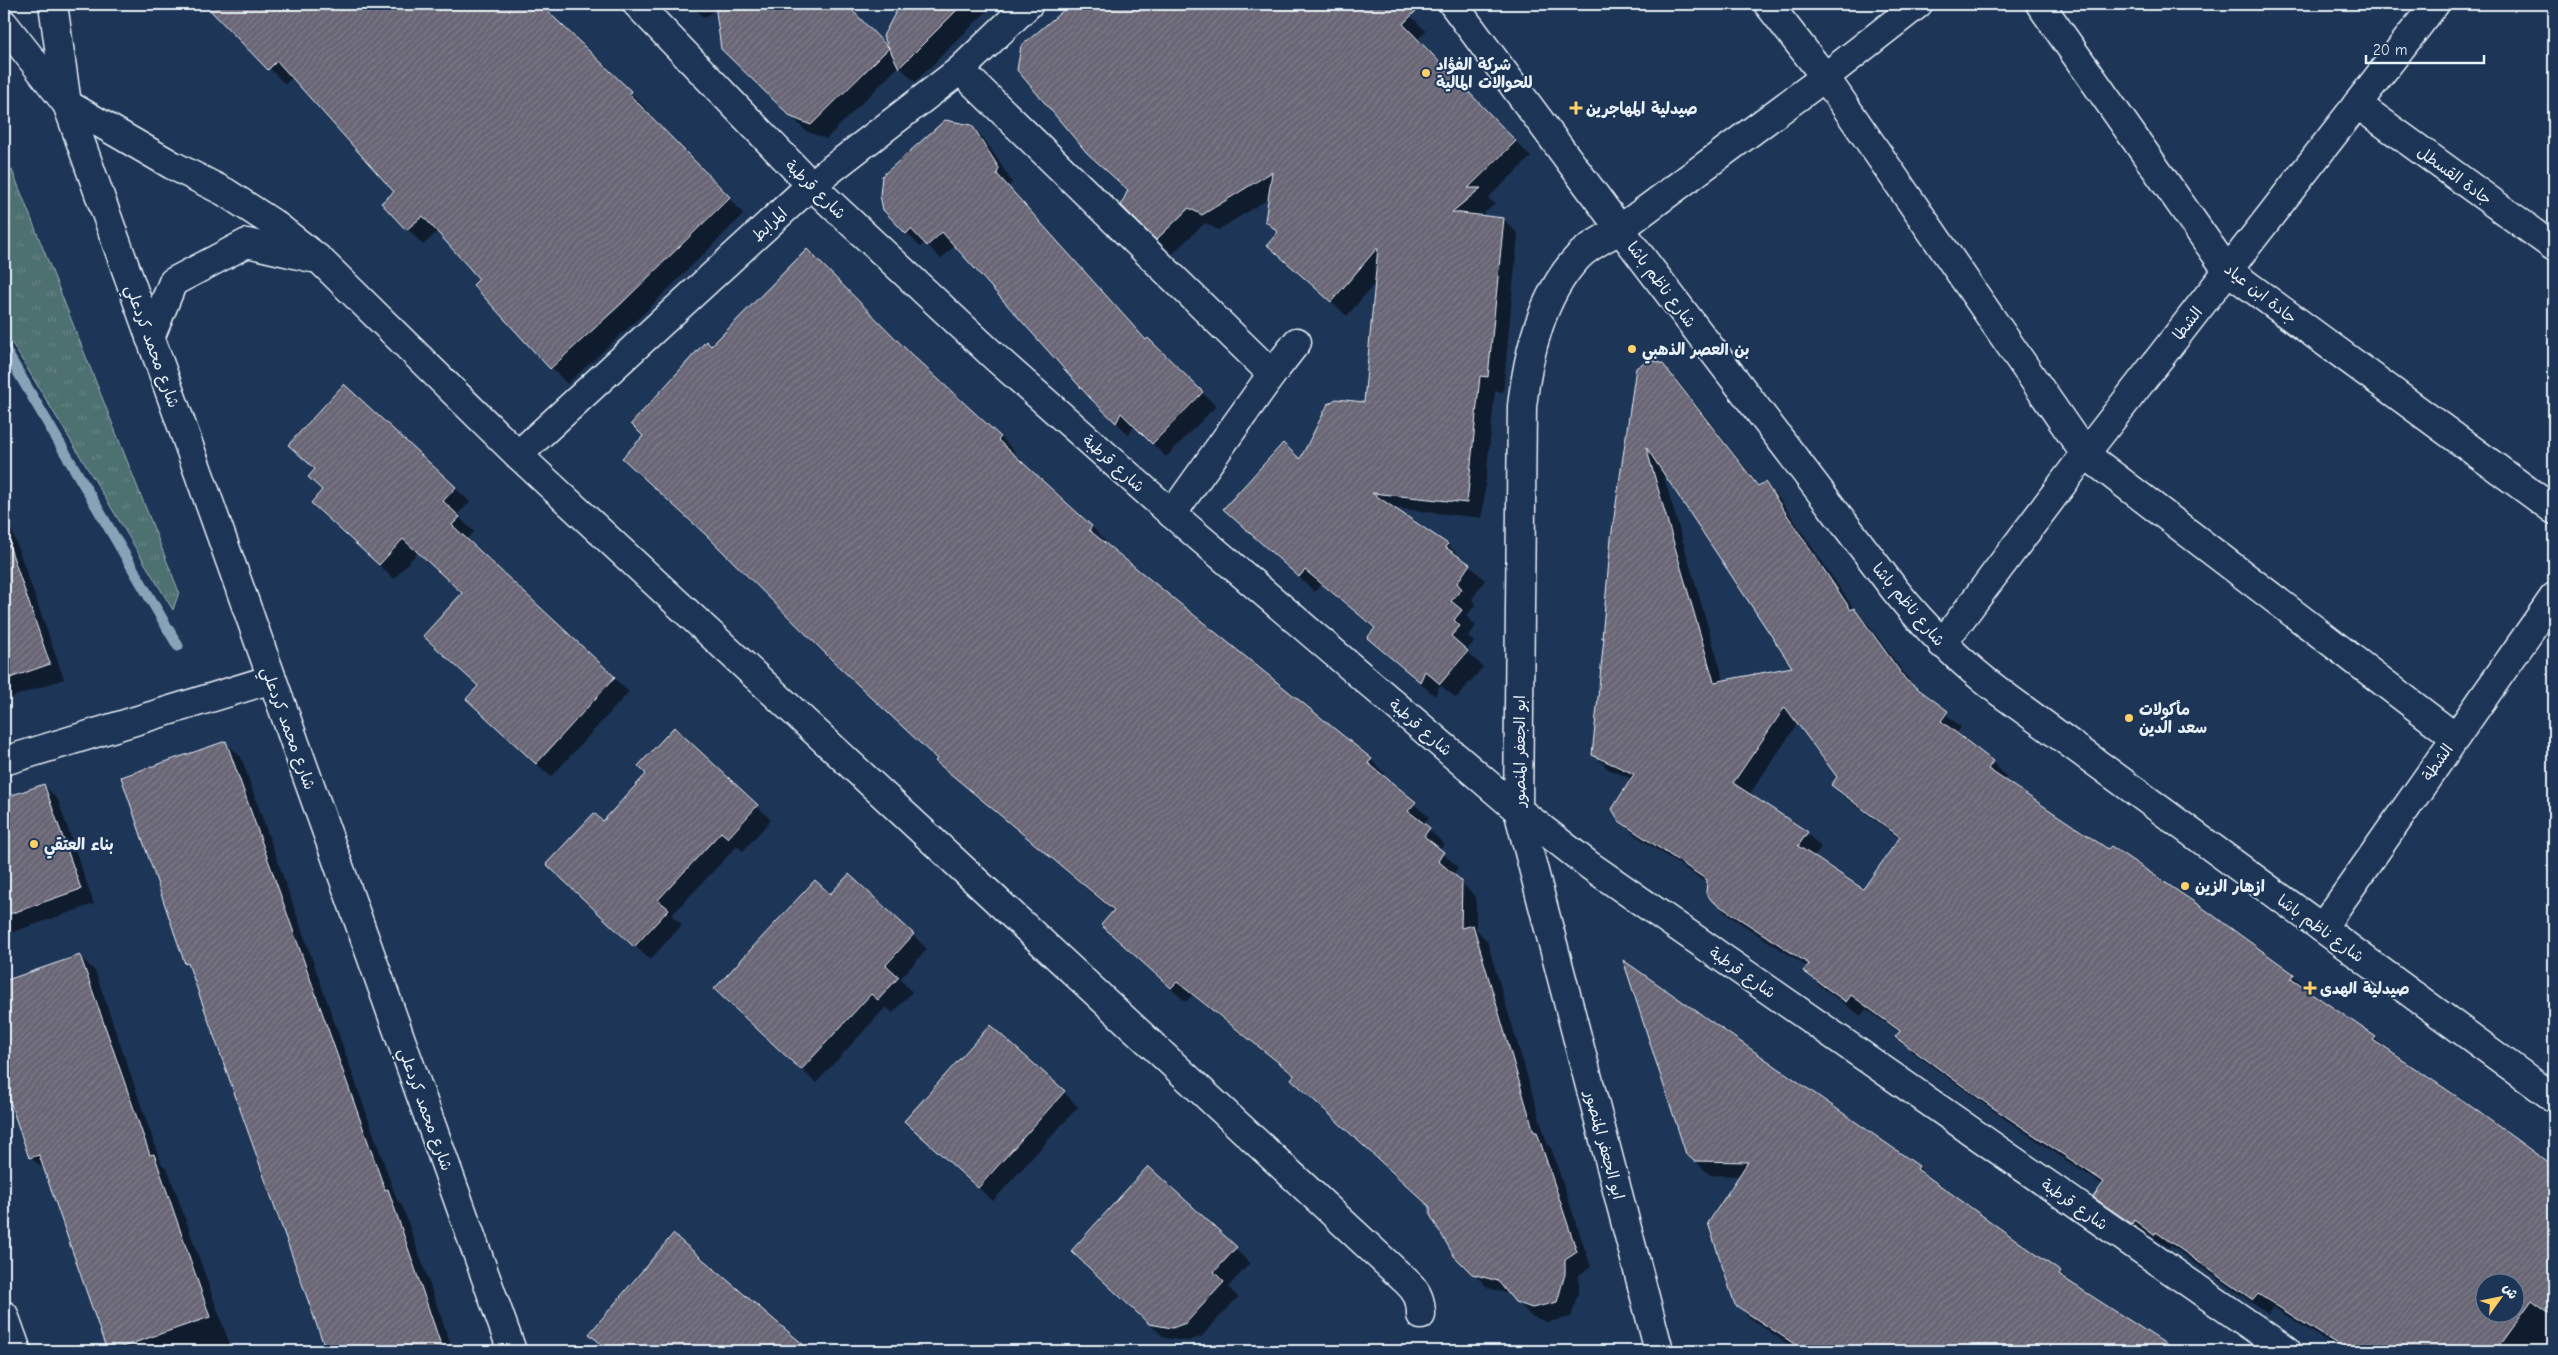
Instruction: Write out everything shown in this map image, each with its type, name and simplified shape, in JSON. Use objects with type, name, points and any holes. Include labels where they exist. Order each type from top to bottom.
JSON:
[{"type":"street","points":[[54,4],[67,104]]},
{"type":"street","name":"شارع قرطبة","points":[[637,4],[811,185],[996,358],[1172,514],[1518,810],[1589,865],[2287,1351]]},
{"type":"street","name":"المرابط","points":[[518,455],[811,185],[960,70],[1029,4]]},
{"type":"street","name":"شارع ناظم باشا","points":[[1453,4],[1620,229],[1895,590],[1942,644],[2001,694],[2554,1098]]},
{"type":"street","points":[[1768,4],[1825,77],[2085,454],[2455,737]]},
{"type":"street","name":"ابو الجعفر المنصور","points":[[1659,1351],[1518,810],[1522,406],[1526,373],[1534,340],[1546,309],[1560,281],[1579,256],[1620,229],[1825,77],[1918,4]]},
{"type":"street","name":"جادة ابن عياد","points":[[2040,4],[2227,270],[2554,510]]},
{"type":"street","name":"الشطا","points":[[1942,644],[2085,454],[2434,4]]},
{"type":"street","points":[[4,24],[67,104],[172,165],[225,192],[274,224],[320,260],[518,455],[1408,1284],[1416,1292],[1422,1303],[1421,1315]]},
{"type":"street","points":[[960,70],[1272,374]]},
{"type":"street","name":"شارع محمد كردعلي","points":[[67,104],[512,1351]]},
{"type":"street","name":"جادة القسطل","points":[[2357,104],[2554,247]]},
{"type":"street","points":[[150,338],[173,282],[247,243],[320,260]]},
{"type":"street","points":[[1172,514],[1272,374],[1298,342]]},
{"type":"street","name":"الشطة","points":[[2322,928],[2554,597]]},
{"type":"street","points":[[4,761],[272,679]]},
{"type":"street","points":[[4,1315],[17,1351]]},
{"type":"green space","points":[[12,170],[179,592],[173,610],[4,330],[4,175]]},
{"type":"building","points":[[204,4],[540,4],[632,92],[629,94],[730,197],[621,304],[550,369],[473,285],[479,279],[423,216],[406,230],[381,203],[394,192],[277,61],[268,70]]},
{"type":"building","points":[[715,4],[846,4],[889,48],[811,125],[791,117],[721,49]]},
{"type":"building","points":[[900,4],[963,4],[899,68],[883,36]]},
{"type":"building","points":[[1071,4],[1423,4],[1403,24],[1516,141],[1468,188],[1481,188],[1452,212],[1504,218],[1488,377],[1480,376],[1467,503],[1372,493],[1448,544],[1445,547],[1470,564],[1457,583],[1462,589],[1451,601],[1462,610],[1454,620],[1460,626],[1451,636],[1468,651],[1440,684],[1425,671],[1420,682],[1367,638],[1375,628],[1305,570],[1299,577],[1223,509],[1283,443],[1300,459],[1328,404],[1336,399],[1364,402],[1378,247],[1331,302],[1267,245],[1278,232],[1265,221],[1272,172],[1202,215],[1189,208],[1156,240],[1121,205],[1128,190],[1087,153],[1017,70],[1021,46]]},
{"type":"building","points":[[945,120],[972,125],[999,168],[997,174],[1146,340],[1148,338],[1203,392],[1152,444],[1121,413],[1116,423],[1090,398],[942,232],[927,246],[911,229],[906,234],[883,210],[880,195],[882,176]]},
{"type":"building","points":[[807,249],[911,354],[1001,437],[998,440],[1092,526],[1089,530],[1372,759],[1368,763],[1416,802],[1408,811],[1430,828],[1424,836],[1444,852],[1438,861],[1462,881],[1461,928],[1473,925],[1534,1132],[1537,1132],[1577,1252],[1565,1260],[1565,1274],[1557,1302],[1532,1308],[1515,1302],[1498,1281],[1472,1274],[1454,1256],[1430,1215],[1430,1207],[1291,1079],[1294,1075],[1177,982],[1171,988],[1101,925],[1114,910],[935,761],[937,759],[839,667],[706,535],[622,458],[643,436],[631,424],[706,341],[711,346]]},
{"type":"building","points":[[1649,359],[1663,364],[1758,486],[1765,482],[1851,610],[1854,608],[1906,680],[1948,711],[1941,721],[1993,761],[1988,769],[2108,849],[2111,846],[2203,908],[2294,974],[2291,979],[2376,1037],[2373,1040],[2465,1102],[2554,1167],[2554,1316],[2532,1300],[2526,1308],[2526,1272],[2476,1272],[2476,1322],[2516,1322],[2495,1351],[2348,1351],[2258,1294],[2253,1300],[2156,1232],[2154,1235],[2134,1220],[2132,1224],[2093,1197],[2104,1182],[1989,1105],[1895,1037],[1900,1031],[1851,995],[1846,1002],[1803,971],[1809,964],[1712,901],[1706,893],[1707,880],[1619,821],[1612,809],[1634,774],[1592,755],[1604,638],[1602,638],[1611,538],[1636,368]],"holes":[[[1646,447],[1792,667],[1714,682]],[[1785,707],[1837,777],[1831,785],[1900,837],[1863,889],[1798,846],[1808,832],[1733,783]]]},
{"type":"building","points":[[344,384],[456,487],[443,501],[460,517],[452,525],[615,677],[536,764],[466,699],[478,686],[423,636],[462,593],[403,539],[379,565],[311,503],[322,490],[308,477],[315,469],[288,445]]},
{"type":"building","points":[[9,545],[50,664],[4,680],[4,546]]},
{"type":"building","points":[[674,727],[758,805],[728,838],[721,832],[658,900],[669,909],[634,947],[546,864],[594,813],[603,821],[646,774],[638,766]]},
{"type":"building","points":[[226,741],[385,1190],[388,1189],[443,1351],[326,1351],[188,963],[185,964],[121,777]]},
{"type":"building","name":"بناء العتقي","points":[[44,784],[81,889],[4,916],[4,798]]},
{"type":"building","points":[[849,874],[914,934],[886,965],[899,977],[878,1000],[871,994],[801,1070],[714,989],[815,880],[830,894]]},
{"type":"building","points":[[80,955],[150,1155],[154,1154],[210,1317],[110,1351],[107,1351],[39,1155],[29,1158],[4,1084],[4,981]]},
{"type":"building","points":[[1623,960],[1919,1166],[1917,1169],[2061,1272],[2059,1275],[2177,1351],[1805,1351],[1735,1305],[1708,1223],[1748,1162],[1694,1161],[1686,1154]]},
{"type":"building","points":[[990,1025],[1065,1091],[978,1188],[904,1121]]},
{"type":"building","points":[[1148,1166],[1237,1247],[1214,1272],[1224,1282],[1186,1323],[1172,1328],[1149,1324],[1071,1251]]},
{"type":"building","points":[[673,1234],[811,1351],[610,1351],[589,1334]]},
{"type":"waterway","points":[[4,348],[178,646]]},
{"type":"place","name":"شركة الفؤاد للحوالات المالية","points":[[1426,73]]},
{"type":"place","name":"صيدلية المهاجرين","points":[[1576,108]]},
{"type":"place","name":"بن العصر الذهبي","points":[[1632,349]]},
{"type":"place","name":"مأكولات سعد الدين","points":[[2129,718]]},
{"type":"place","name":"بناء العتقي","points":[[34,844]]},
{"type":"place","name":"ازهار الزين","points":[[2185,886]]},
{"type":"place","name":"صيدلية الهدى","points":[[2310,988]]}]
